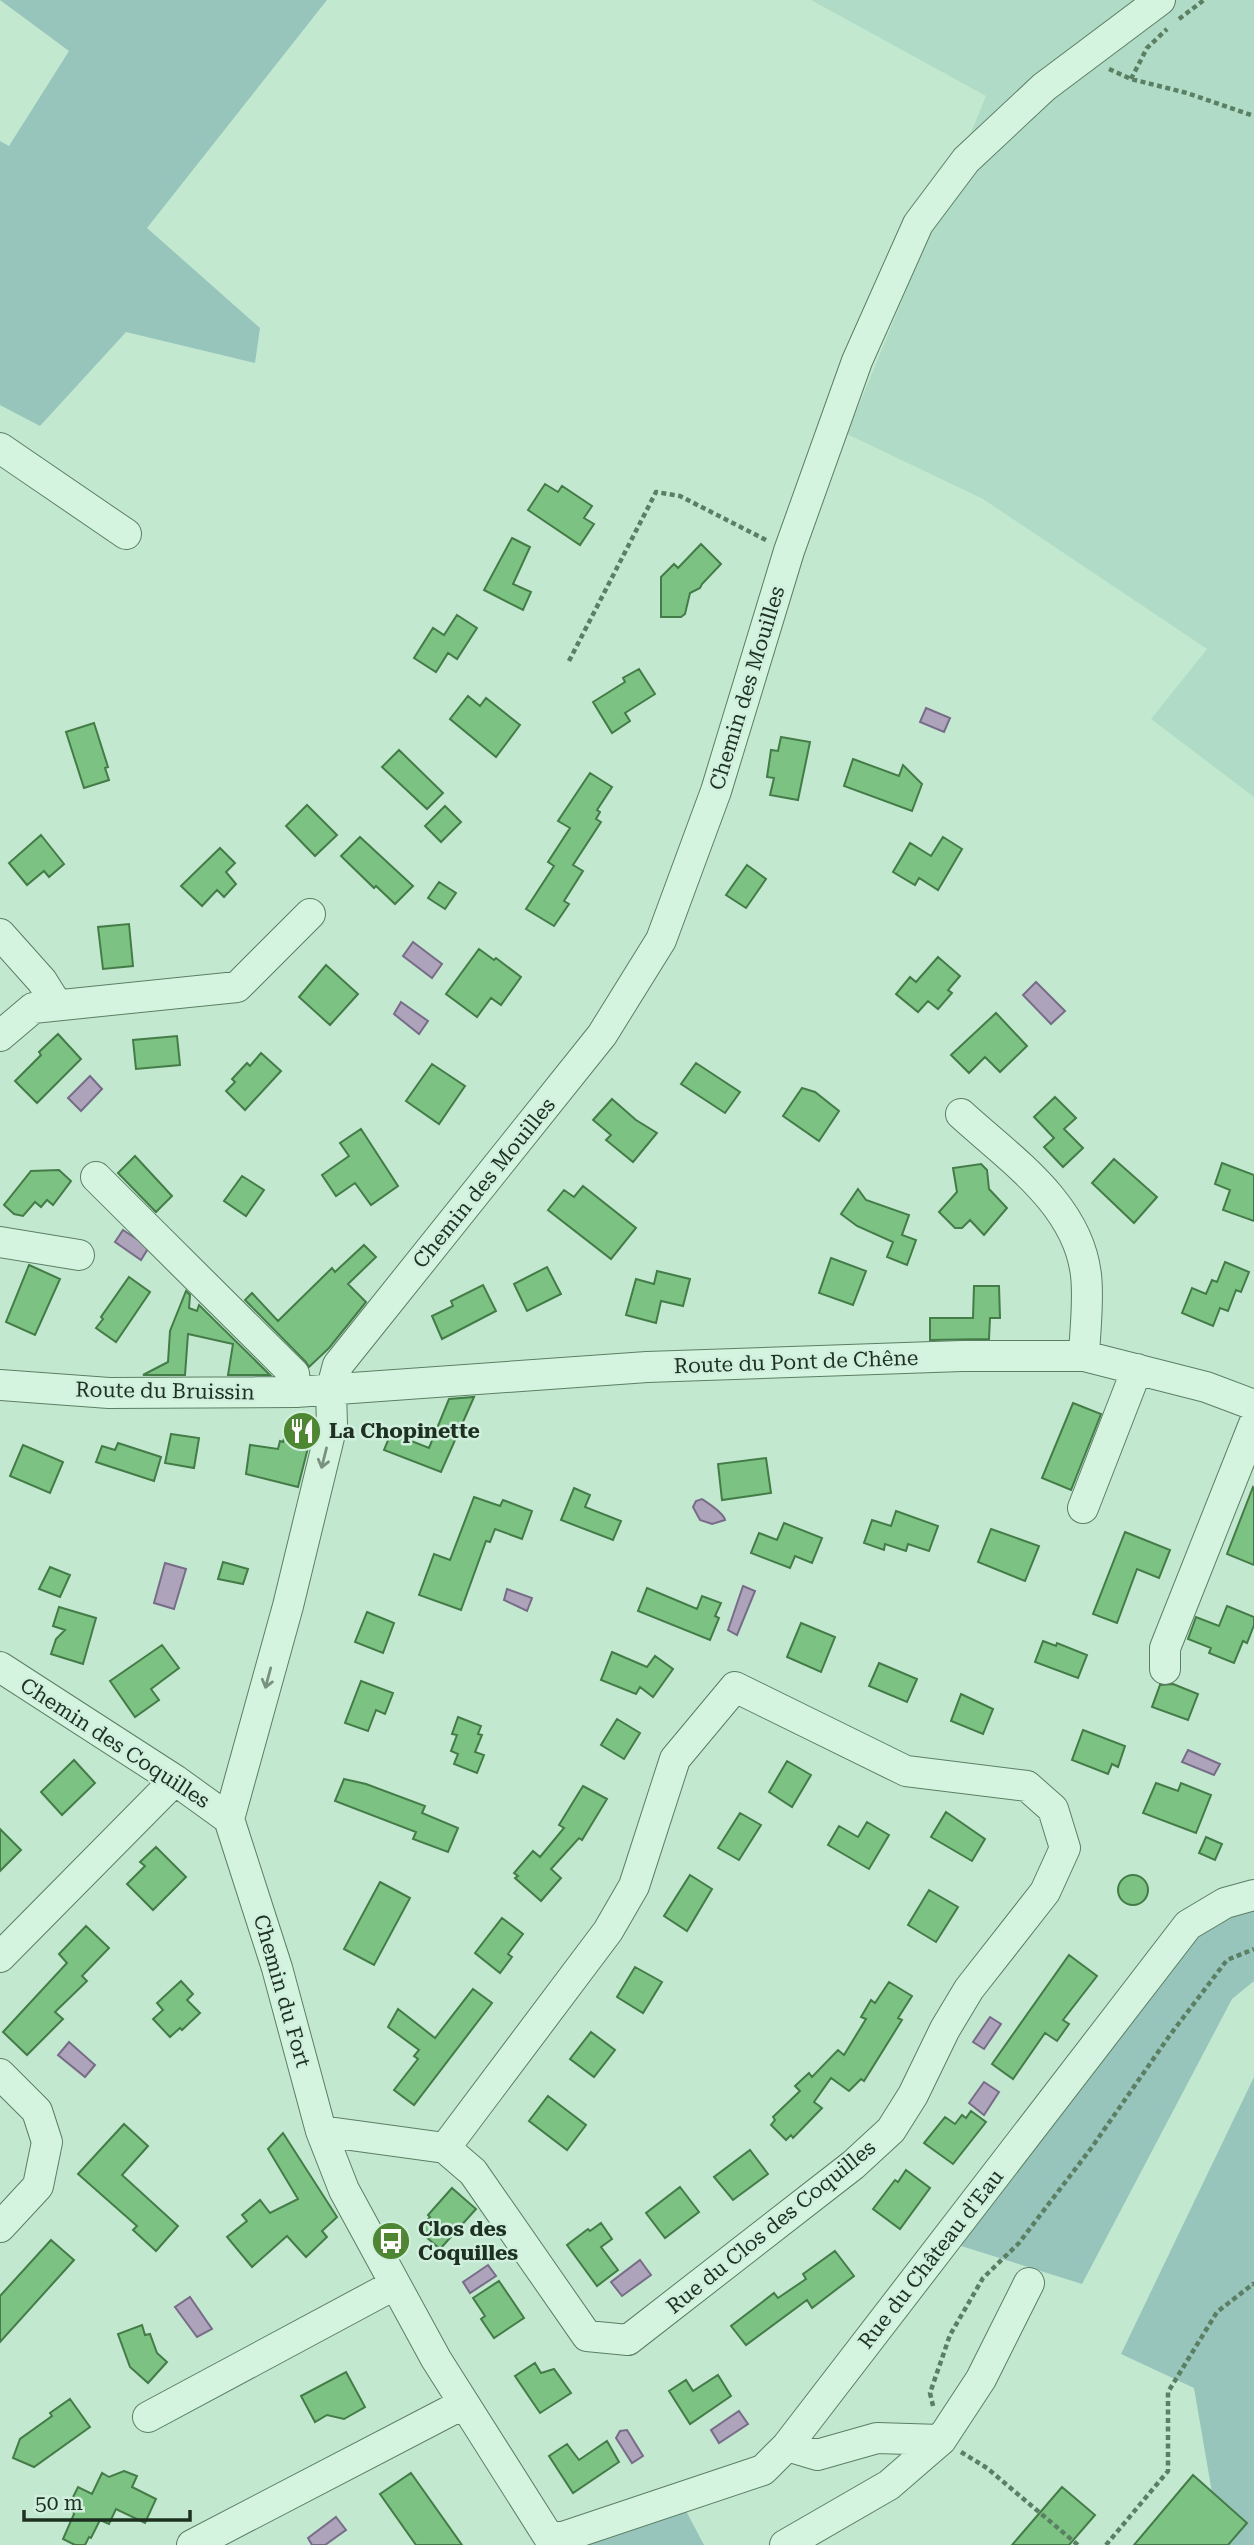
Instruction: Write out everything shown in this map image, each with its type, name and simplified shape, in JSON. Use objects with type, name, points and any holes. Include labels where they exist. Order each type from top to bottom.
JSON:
[{"type":"street","name":"Chemin des Mouilles","points":[[331,1391],[338,1365],[602,1035],[661,940],[716,791],[789,551],[857,361],[918,224],[966,160],[1044,87],[1160,0]]},
{"type":"street","points":[[0,448],[126,534]]},
{"type":"street","points":[[0,1036],[33,1007],[237,987],[310,914]]},
{"type":"street","points":[[0,934],[42,981],[57,1005]]},
{"type":"street","points":[[961,1114],[1052,1199],[1075,1234],[1086,1275],[1084,1356]]},
{"type":"street","points":[[96,1177],[294,1374],[296,1392]]},
{"type":"street","points":[[0,1242],[79,1255]]},
{"type":"street","name":"Route du Pont de Chêne","points":[[331,1391],[647,1367],[962,1356],[1084,1356],[1206,1387],[1254,1405]]},
{"type":"street","points":[[1112,1487],[1146,1372]]},
{"type":"street","points":[[1083,1508],[1146,1372]]},
{"type":"street","name":"Route du Bruissin","points":[[0,1385],[108,1393],[331,1391]]},
{"type":"street","points":[[229,1819],[288,1606],[332,1425],[331,1391]]},
{"type":"street","points":[[1165,1669],[1166,1648],[1254,1424]]},
{"type":"street","name":"Chemin des Coquilles","points":[[0,1667],[175,1780],[229,1819]]},
{"type":"street","name":"Rue du Clos des Coquilles","points":[[734,1687],[906,1771],[1027,1786],[1054,1809],[1065,1848],[1045,1892],[969,1989],[913,2095],[891,2130],[853,2165],[628,2340],[587,2336],[473,2172],[445,2148],[608,1931],[634,1886],[675,1759],[734,1687]]},
{"type":"street","points":[[0,1957],[175,1780]]},
{"type":"street","name":"Chemin du Fort","points":[[229,1819],[277,1968],[321,2131],[344,2190],[394,2285],[546,2541]]},
{"type":"street","name":"Rue du Château d'Eau","points":[[546,2541],[764,2470],[787,2446],[1188,1925],[1225,1903],[1254,1895]]},
{"type":"street","points":[[0,2074],[37,2111],[47,2141],[37,2186],[0,2227]]},
{"type":"street","points":[[321,2131],[445,2148]]},
{"type":"street","points":[[785,2545],[889,2485],[941,2440],[981,2379],[1029,2283]]},
{"type":"street","points":[[148,2417],[394,2285]]},
{"type":"street","points":[[192,2545],[463,2404]]},
{"type":"street","points":[[787,2446],[817,2455],[877,2438],[941,2440]]},
{"type":"path","points":[[1131,79],[1147,48],[1174,22],[1204,0]]},
{"type":"path","points":[[1088,54],[1131,79],[1187,93],[1254,116]]},
{"type":"path","points":[[569,662],[656,492],[680,496],[789,551]]},
{"type":"path","points":[[941,2440],[930,2393],[950,2335],[983,2278],[1019,2242],[1084,2158],[1170,2035],[1227,1960],[1254,1949]]},
{"type":"path","points":[[1106,2545],[1168,2470],[1168,2392],[1217,2312],[1254,2285]]},
{"type":"path","points":[[987,2468],[1078,2545]]},
{"type":"green space","points":[[811,0],[1254,0],[1254,797],[1151,719],[1207,649],[983,499],[847,434],[986,96]]},
{"type":"shaded area","points":[[0,0],[327,0],[147,228],[260,328],[255,363],[126,332],[40,426],[0,405],[0,141],[9,146],[69,51]]},
{"type":"shaded area","points":[[926,708],[950,718],[944,732],[920,722]]},
{"type":"shaded area","points":[[413,942],[442,964],[432,978],[403,956]]},
{"type":"shaded area","points":[[1036,982],[1065,1011],[1051,1024],[1023,995]]},
{"type":"shaded area","points":[[401,1002],[428,1021],[419,1034],[394,1014]]},
{"type":"shaded area","points":[[90,1076],[102,1089],[81,1111],[68,1098]]},
{"type":"shaded area","points":[[123,1230],[149,1247],[141,1260],[115,1242]]},
{"type":"shaded area","points":[[702,1499],[719,1511],[725,1520],[712,1524],[700,1520],[693,1507],[696,1501]]},
{"type":"shaded area","points":[[165,1563],[186,1569],[174,1609],[154,1603]]},
{"type":"shaded area","points":[[743,1586],[755,1591],[737,1635],[728,1630]]},
{"type":"shaded area","points":[[507,1589],[532,1598],[527,1611],[504,1600]]},
{"type":"shaded area","points":[[1188,1750],[1220,1764],[1214,1775],[1182,1762]]},
{"type":"shaded area","points":[[1254,1908],[1254,1981],[1232,1999],[1082,2284],[958,2245],[1214,1914]]},
{"type":"shaded area","points":[[990,2017],[1001,2024],[984,2049],[973,2042]]},
{"type":"shaded area","points":[[69,2042],[95,2065],[85,2077],[58,2055]]},
{"type":"shaded area","points":[[1254,2077],[1254,2545],[1190,2545],[1215,2510],[1194,2388],[1121,2354]]},
{"type":"shaded area","points":[[984,2082],[999,2092],[984,2115],[969,2103]]},
{"type":"shaded area","points":[[640,2260],[651,2275],[622,2296],[611,2282]]},
{"type":"shaded area","points":[[488,2265],[496,2276],[470,2293],[463,2282]]},
{"type":"shaded area","points":[[190,2297],[212,2329],[197,2337],[175,2307]]},
{"type":"shaded area","points":[[739,2411],[748,2424],[719,2443],[711,2430]]},
{"type":"shaded area","points":[[627,2430],[643,2456],[632,2463],[616,2438],[620,2431]]},
{"type":"shaded area","points":[[685,2509],[704,2545],[574,2545]]},
{"type":"shaded area","points":[[336,2517],[346,2530],[325,2545],[312,2545],[308,2538]]},
{"type":"building","points":[[545,484],[558,492],[562,486],[592,506],[584,518],[594,524],[580,545],[528,510]]},
{"type":"building","points":[[512,538],[530,547],[513,584],[531,592],[523,610],[484,590]]},
{"type":"building","points":[[701,544],[721,564],[700,588],[690,593],[685,614],[681,617],[661,617],[661,577],[674,564],[678,568]]},
{"type":"building","points":[[457,615],[477,628],[457,659],[448,653],[436,672],[414,658],[433,628],[444,635]]},
{"type":"building","points":[[639,669],[655,694],[625,713],[630,721],[612,733],[593,702],[625,682],[623,678]]},
{"type":"building","points":[[468,696],[480,706],[486,698],[520,725],[496,757],[450,719]]},
{"type":"building","points":[[94,723],[108,767],[105,768],[109,780],[84,788],[66,732]]},
{"type":"building","points":[[781,737],[810,742],[798,800],[770,795],[774,778],[767,777],[771,750],[778,751]]},
{"type":"building","points":[[399,750],[443,793],[427,809],[382,767]]},
{"type":"building","points":[[853,759],[899,776],[903,765],[922,784],[912,811],[844,786]]},
{"type":"building","points":[[590,773],[612,787],[597,810],[600,812],[596,819],[601,822],[573,865],[583,871],[564,901],[569,904],[554,926],[526,909],[554,866],[548,862],[570,828],[558,821]]},
{"type":"building","points":[[307,805],[337,835],[315,856],[286,826]]},
{"type":"building","points":[[445,806],[461,822],[441,842],[425,826]]},
{"type":"building","points":[[41,835],[64,864],[49,877],[44,871],[27,885],[9,863]]},
{"type":"building","points":[[360,837],[413,886],[395,904],[341,856]]},
{"type":"building","points":[[943,837],[962,849],[938,890],[919,878],[915,885],[893,872],[910,843],[931,856]]},
{"type":"building","points":[[220,848],[235,863],[226,872],[236,884],[224,897],[217,890],[202,906],[181,886]]},
{"type":"building","points":[[747,865],[766,879],[746,908],[726,895]]},
{"type":"building","points":[[439,882],[456,893],[445,909],[428,898]]},
{"type":"building","points":[[129,924],[133,966],[103,969],[98,927]]},
{"type":"building","points":[[479,949],[521,977],[501,1005],[491,998],[477,1017],[446,994]]},
{"type":"building","points":[[938,957],[960,976],[948,990],[952,993],[938,1009],[928,1001],[918,1012],[896,994],[910,977],[916,982]]},
{"type":"building","points":[[326,965],[358,994],[330,1025],[299,997]]},
{"type":"building","points":[[996,1013],[1027,1046],[1000,1072],[985,1057],[969,1073],[951,1055]]},
{"type":"building","points":[[58,1034],[81,1059],[37,1103],[15,1081]]},
{"type":"building","points":[[177,1036],[180,1065],[136,1069],[133,1040]]},
{"type":"building","points":[[261,1053],[281,1071],[245,1110],[226,1091],[235,1082],[232,1079],[247,1063],[250,1066]]},
{"type":"building","points":[[696,1063],[740,1092],[725,1113],[681,1084]]},
{"type":"building","points":[[432,1064],[465,1086],[439,1124],[406,1101]]},
{"type":"building","points":[[802,1088],[815,1092],[839,1111],[819,1141],[783,1116]]},
{"type":"building","points":[[1055,1097],[1076,1118],[1064,1129],[1083,1148],[1063,1167],[1044,1147],[1054,1138],[1034,1117]]},
{"type":"building","points":[[612,1099],[636,1120],[657,1133],[633,1162],[606,1140],[611,1135],[593,1120]]},
{"type":"building","points":[[361,1129],[398,1186],[371,1205],[355,1183],[336,1196],[322,1175],[349,1156],[340,1143]]},
{"type":"building","points":[[135,1156],[172,1196],[156,1212],[118,1173]]},
{"type":"building","points":[[1114,1159],[1157,1197],[1134,1223],[1092,1183]]},
{"type":"building","points":[[1222,1163],[1254,1175],[1254,1221],[1223,1210],[1230,1190],[1215,1184]]},
{"type":"building","points":[[981,1164],[987,1170],[989,1189],[1007,1208],[984,1235],[970,1220],[962,1228],[955,1228],[939,1212],[957,1192],[953,1168]]},
{"type":"building","points":[[59,1170],[71,1181],[53,1205],[47,1200],[41,1207],[35,1202],[23,1216],[14,1214],[4,1205],[31,1171]]},
{"type":"building","points":[[242,1176],[264,1190],[246,1216],[224,1201]]},
{"type":"building","points":[[583,1186],[636,1228],[611,1259],[548,1210],[564,1190],[574,1197]]},
{"type":"building","points":[[858,1189],[866,1200],[909,1215],[902,1235],[916,1240],[907,1265],[887,1257],[893,1242],[857,1226],[841,1214]]},
{"type":"building","points":[[364,1245],[376,1257],[348,1284],[366,1302],[329,1348],[309,1367],[245,1300],[252,1293],[278,1321],[332,1268],[335,1272]]},
{"type":"building","points":[[831,1258],[866,1271],[853,1305],[819,1293]]},
{"type":"building","points":[[1225,1262],[1249,1272],[1241,1292],[1236,1290],[1228,1311],[1220,1308],[1213,1326],[1182,1313],[1192,1288],[1206,1294],[1212,1280],[1217,1282]]},
{"type":"building","points":[[29,1265],[60,1279],[35,1335],[6,1322]]},
{"type":"building","points":[[547,1267],[561,1294],[527,1311],[514,1284]]},
{"type":"building","points":[[657,1271],[690,1279],[683,1306],[661,1301],[656,1323],[626,1315],[636,1279],[654,1284]]},
{"type":"building","points":[[129,1277],[150,1292],[116,1342],[96,1328]]},
{"type":"building","points":[[483,1285],[496,1311],[442,1339],[432,1316],[453,1306],[451,1301]]},
{"type":"building","points":[[974,1286],[999,1286],[1000,1318],[990,1318],[989,1339],[930,1340],[930,1318],[973,1318]]},
{"type":"building","points":[[186,1291],[190,1295],[189,1308],[197,1311],[199,1305],[270,1375],[228,1375],[233,1344],[188,1334],[185,1375],[143,1375],[168,1362],[170,1331]]},
{"type":"building","points":[[474,1397],[441,1472],[384,1450],[391,1433],[429,1448],[449,1399]]},
{"type":"building","points":[[1073,1403],[1101,1414],[1071,1490],[1042,1478]]},
{"type":"building","points":[[289,1422],[313,1428],[298,1487],[246,1474],[250,1445],[278,1449]]},
{"type":"building","points":[[171,1434],[199,1438],[194,1468],[165,1463]]},
{"type":"building","points":[[118,1443],[161,1457],[154,1481],[96,1462],[102,1446],[115,1450]]},
{"type":"building","points":[[23,1445],[63,1462],[50,1493],[10,1476]]},
{"type":"building","points":[[766,1458],[771,1493],[722,1500],[718,1464]]},
{"type":"building","points":[[574,1488],[590,1495],[585,1507],[621,1521],[613,1540],[561,1520]]},
{"type":"building","points":[[1254,1488],[1254,1565],[1227,1554]]},
{"type":"building","points":[[474,1497],[500,1506],[503,1500],[532,1511],[522,1539],[495,1529],[490,1542],[486,1541],[461,1610],[419,1595],[434,1554],[450,1560]]},
{"type":"building","points":[[896,1511],[938,1526],[929,1551],[908,1544],[906,1551],[885,1544],[884,1550],[864,1543],[872,1520],[891,1526]]},
{"type":"building","points":[[784,1523],[822,1538],[812,1563],[795,1556],[790,1568],[751,1553],[759,1533],[777,1540]]},
{"type":"building","points":[[991,1529],[1039,1546],[1025,1581],[978,1562]]},
{"type":"building","points":[[1125,1532],[1170,1550],[1159,1578],[1137,1569],[1117,1623],[1093,1614]]},
{"type":"building","points":[[223,1562],[248,1569],[243,1584],[218,1579]]},
{"type":"building","points":[[50,1567],[70,1575],[60,1597],[39,1589]]},
{"type":"building","points":[[647,1588],[697,1609],[702,1596],[721,1603],[715,1616],[719,1618],[710,1640],[638,1611]]},
{"type":"building","points":[[1227,1606],[1254,1617],[1247,1643],[1243,1641],[1234,1663],[1209,1653],[1211,1648],[1188,1639],[1196,1617],[1219,1626]]},
{"type":"building","points":[[59,1607],[96,1618],[83,1664],[51,1654],[56,1639],[65,1630],[53,1626]]},
{"type":"building","points":[[367,1612],[394,1623],[383,1653],[355,1642]]},
{"type":"building","points":[[801,1623],[835,1637],[821,1672],[787,1657]]},
{"type":"building","points":[[1043,1641],[1056,1646],[1057,1643],[1087,1655],[1078,1678],[1035,1662]]},
{"type":"building","points":[[162,1645],[179,1668],[151,1689],[159,1700],[135,1717],[110,1681]]},
{"type":"building","points":[[612,1652],[647,1667],[655,1656],[673,1669],[653,1697],[640,1687],[636,1694],[601,1680]]},
{"type":"building","points":[[879,1663],[917,1679],[907,1702],[869,1686]]},
{"type":"building","points":[[361,1681],[393,1693],[385,1714],[376,1710],[368,1731],[345,1723]]},
{"type":"building","points":[[1173,1684],[1198,1694],[1188,1720],[1152,1707],[1160,1685]]},
{"type":"building","points":[[961,1694],[993,1709],[983,1734],[951,1721]]},
{"type":"building","points":[[458,1717],[481,1726],[478,1734],[482,1735],[475,1752],[484,1755],[477,1773],[454,1764],[458,1754],[451,1751],[457,1735],[452,1734]]},
{"type":"building","points":[[617,1719],[640,1733],[624,1759],[601,1745]]},
{"type":"building","points":[[1083,1730],[1125,1746],[1118,1767],[1112,1764],[1108,1774],[1072,1760]]},
{"type":"building","points":[[74,1760],[95,1783],[62,1815],[41,1792]]},
{"type":"building","points":[[787,1761],[811,1775],[792,1807],[769,1792]]},
{"type":"building","points":[[344,1779],[366,1784],[425,1806],[422,1813],[458,1828],[448,1852],[413,1839],[416,1832],[335,1801]]},
{"type":"building","points":[[1156,1783],[1178,1791],[1181,1783],[1211,1795],[1196,1833],[1143,1813]]},
{"type":"building","points":[[583,1786],[607,1799],[582,1840],[579,1838],[551,1869],[561,1878],[541,1901],[515,1878],[518,1876],[514,1873],[533,1851],[540,1857],[564,1828],[559,1825]]},
{"type":"building","points":[[946,1812],[985,1839],[972,1861],[931,1837]]},
{"type":"building","points":[[740,1813],[761,1825],[739,1860],[718,1848]]},
{"type":"building","points":[[867,1822],[889,1835],[869,1869],[828,1845],[839,1826],[858,1837]]},
{"type":"building","points":[[0,1829],[21,1850],[0,1871]]},
{"type":"building","points":[[1206,1837],[1222,1844],[1215,1860],[1199,1853]]},
{"type":"building","points":[[156,1847],[186,1877],[153,1910],[127,1884],[145,1866],[140,1862]]},
{"type":"building","points":[[690,1875],[712,1889],[687,1931],[664,1916]]},
{"type":"building","points":[[1133,1875],[1144,1879],[1148,1890],[1144,1901],[1133,1905],[1122,1901],[1118,1890],[1122,1879]]},
{"type":"building","points":[[380,1882],[410,1898],[374,1965],[344,1949]]},
{"type":"building","points":[[929,1890],[958,1907],[936,1942],[908,1925]]},
{"type":"building","points":[[502,1918],[523,1934],[508,1954],[512,1957],[500,1973],[475,1953]]},
{"type":"building","points":[[86,1926],[109,1948],[82,1976],[87,1981],[55,2012],[63,2019],[27,2055],[3,2032],[67,1963],[59,1954]]},
{"type":"building","points":[[1069,1955],[1097,1976],[1063,2020],[1069,2024],[1057,2041],[1045,2033],[1013,2079],[992,2064]]},
{"type":"building","points":[[635,1967],[662,1982],[643,2013],[617,1997]]},
{"type":"building","points":[[181,1981],[193,1994],[187,2000],[200,2013],[170,2037],[153,2019],[163,2010],[157,2003]]},
{"type":"building","points":[[889,1982],[912,1996],[898,2018],[902,2020],[864,2081],[861,2079],[849,2091],[831,2078],[814,2102],[822,2108],[793,2138],[791,2135],[786,2140],[771,2125],[775,2120],[773,2117],[800,2091],[795,2086],[809,2073],[812,2077],[838,2050],[844,2055],[866,2019],[861,2017],[871,2000],[875,2003]]},
{"type":"building","points":[[473,1989],[492,2003],[414,2105],[394,2090],[418,2059],[414,2056],[419,2050],[388,2027],[398,2009],[435,2038]]},
{"type":"building","points":[[591,2032],[615,2050],[594,2077],[570,2059]]},
{"type":"building","points":[[548,2096],[586,2125],[567,2150],[529,2121]]},
{"type":"building","points":[[971,2111],[986,2122],[953,2164],[924,2143],[945,2117],[955,2124],[962,2115],[966,2118]]},
{"type":"building","points":[[124,2124],[148,2146],[122,2175],[178,2226],[156,2251],[133,2230],[137,2226],[78,2174]]},
{"type":"building","points":[[283,2133],[337,2217],[322,2231],[327,2237],[306,2257],[287,2236],[252,2267],[227,2237],[247,2221],[242,2215],[260,2200],[270,2213],[298,2199],[268,2149]]},
{"type":"building","points":[[750,2150],[768,2174],[733,2200],[714,2177]]},
{"type":"building","points":[[906,2170],[930,2188],[900,2229],[873,2209]]},
{"type":"building","points":[[680,2187],[699,2212],[665,2238],[646,2213]]},
{"type":"building","points":[[452,2188],[476,2209],[440,2249],[418,2230]]},
{"type":"building","points":[[601,2223],[612,2239],[601,2247],[618,2270],[597,2286],[567,2245]]},
{"type":"building","points":[[51,2240],[74,2260],[0,2342],[0,2296]]},
{"type":"building","points":[[835,2251],[854,2276],[812,2308],[807,2300],[746,2345],[731,2326],[774,2293],[778,2298],[806,2279],[803,2274]]},
{"type":"building","points":[[499,2281],[524,2318],[494,2338],[481,2319],[485,2316],[473,2298]]},
{"type":"building","points":[[142,2325],[145,2335],[150,2334],[157,2353],[167,2362],[148,2383],[130,2367],[118,2334]]},
{"type":"building","points":[[535,2363],[541,2373],[554,2369],[571,2393],[540,2413],[515,2376]]},
{"type":"building","points":[[346,2372],[365,2407],[344,2419],[327,2415],[315,2422],[301,2396]]},
{"type":"building","points":[[718,2375],[731,2396],[690,2424],[669,2391],[686,2380],[693,2391]]},
{"type":"building","points":[[70,2399],[90,2427],[34,2467],[13,2458],[20,2439]]},
{"type":"building","points":[[607,2441],[619,2462],[573,2493],[549,2456],[567,2444],[579,2460]]},
{"type":"building","points":[[124,2471],[137,2476],[132,2487],[156,2499],[145,2523],[116,2509],[109,2524],[100,2520],[85,2545],[75,2545],[63,2539],[74,2514],[70,2503],[78,2487],[92,2494],[102,2473],[109,2477]]},
{"type":"building","points":[[411,2473],[462,2545],[416,2545],[380,2494]]},
{"type":"building","points":[[1193,2475],[1247,2523],[1228,2545],[1134,2545]]},
{"type":"building","points":[[1062,2487],[1095,2515],[1069,2545],[1012,2545]]},
{"type":"place","name":"La Chopinette","points":[[302,1431]]},
{"type":"place","name":"Clos des Coquilles","points":[[391,2241]]}]
